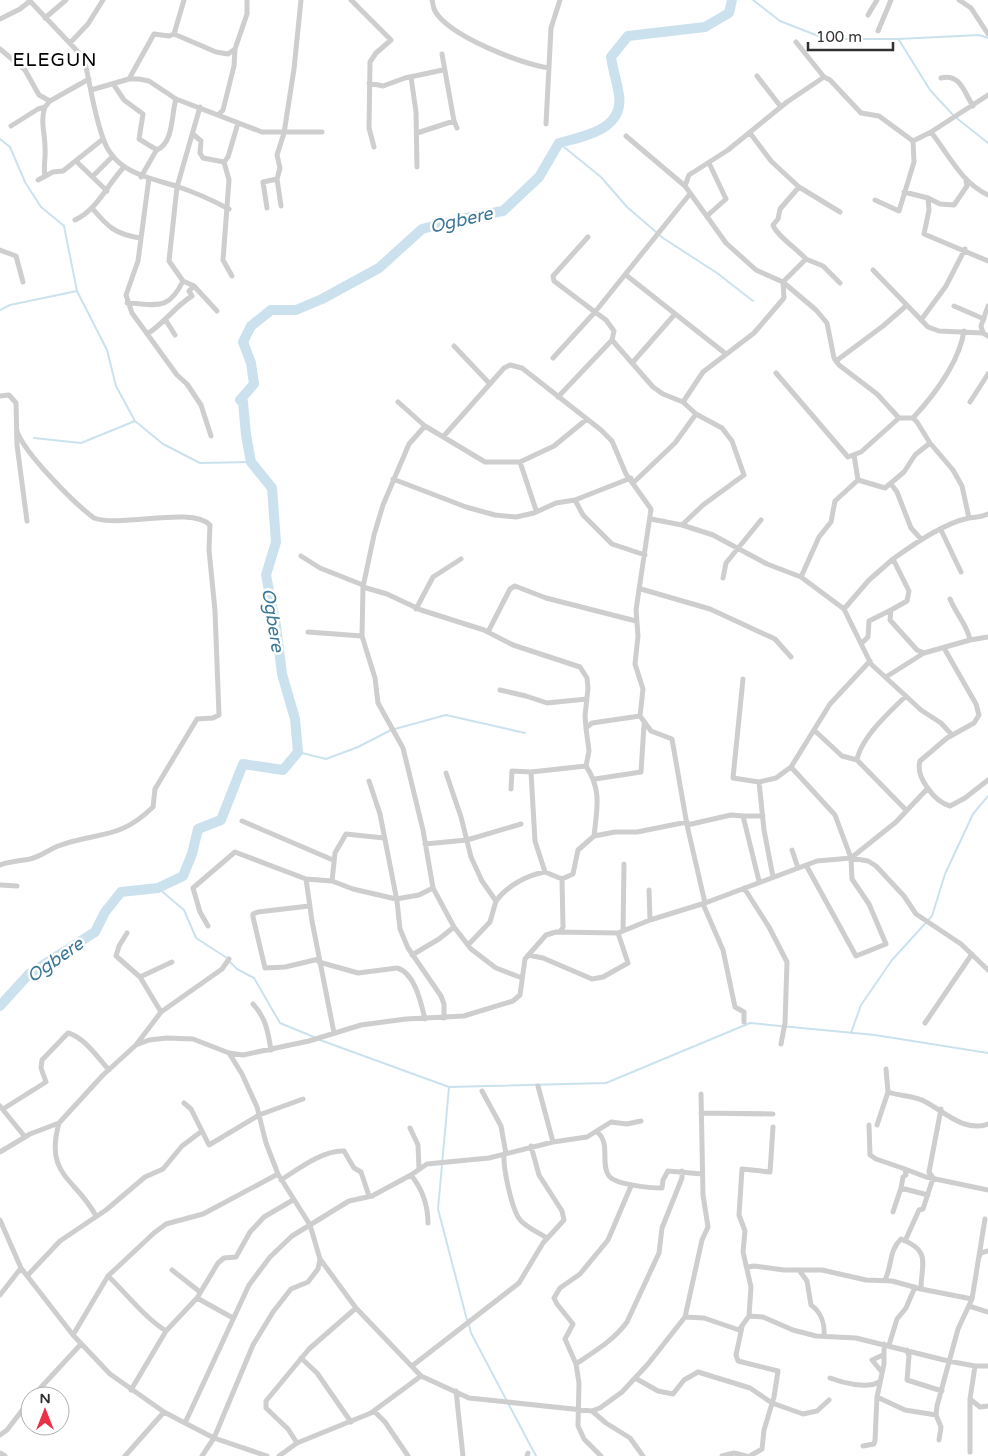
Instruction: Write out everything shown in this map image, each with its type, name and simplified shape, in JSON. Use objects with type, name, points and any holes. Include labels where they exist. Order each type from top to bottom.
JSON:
[{"type":"street","points":[[45,18],[66,0]]},
{"type":"street","points":[[70,43],[88,24],[103,0]]},
{"type":"street","points":[[174,34],[184,0]]},
{"type":"street","points":[[221,112],[234,66],[235,49],[247,14],[247,0]]},
{"type":"street","points":[[281,206],[277,179],[280,168],[279,147],[284,133],[294,70],[301,0]]},
{"type":"street","points":[[351,0],[391,40],[376,52],[370,62],[369,128],[374,147]]},
{"type":"street","points":[[546,124],[551,28],[560,0]]},
{"type":"street","points":[[868,15],[877,0]]},
{"type":"street","points":[[878,31],[891,0]]},
{"type":"street","points":[[958,0],[971,8],[988,34]]},
{"type":"street","points":[[0,20],[30,1],[80,54],[89,79],[103,139],[112,156],[124,167],[141,177],[177,187],[229,209]]},
{"type":"street","points":[[433,1],[435,11],[457,33],[535,66],[549,68]]},
{"type":"street","points":[[129,79],[150,37],[157,33],[169,36],[174,34],[216,52],[228,54],[235,49]]},
{"type":"street","points":[[796,42],[824,77],[830,80],[861,113],[879,116],[913,141]]},
{"type":"street","points":[[0,49],[25,70],[39,95],[50,101]]},
{"type":"street","points":[[442,54],[443,70],[457,128]]},
{"type":"street","points":[[369,82],[383,86],[443,70]]},
{"type":"street","points":[[757,76],[781,107]]},
{"type":"street","points":[[941,78],[950,76],[956,78],[972,106]]},
{"type":"street","points":[[411,77],[417,133],[417,167]]},
{"type":"street","points":[[685,186],[689,174],[709,163],[781,107],[824,77]]},
{"type":"street","points":[[45,176],[43,164],[46,149],[42,117],[45,108],[50,101],[89,79]]},
{"type":"street","points":[[91,90],[114,85],[129,79],[148,81],[176,99],[221,112],[238,123],[262,132],[322,132]]},
{"type":"street","points":[[114,85],[124,100],[143,114],[139,139],[157,148],[163,147],[170,133],[176,99]]},
{"type":"street","points":[[913,141],[931,132],[988,95]]},
{"type":"street","points":[[200,106],[177,187],[169,261],[183,281],[194,286],[216,312]]},
{"type":"street","points":[[11,126],[38,109],[45,108]]},
{"type":"street","points":[[417,133],[454,121]]},
{"type":"street","points":[[224,162],[228,157],[238,123]]},
{"type":"street","points":[[931,132],[952,158],[954,168],[970,185],[988,195]]},
{"type":"street","points":[[750,133],[772,161],[799,187],[840,212]]},
{"type":"street","points":[[193,134],[201,141],[200,153],[203,158],[224,162]]},
{"type":"street","points":[[626,136],[685,186],[689,195],[726,243],[756,270],[783,282],[793,289],[827,323],[836,361],[850,375],[877,394],[898,418]]},
{"type":"street","points":[[38,180],[63,171],[77,162],[103,139]]},
{"type":"street","points":[[875,200],[899,211],[914,162],[913,141]]},
{"type":"street","points":[[141,177],[157,148]]},
{"type":"street","points":[[93,176],[112,156]]},
{"type":"street","points":[[77,162],[107,191]]},
{"type":"street","points":[[224,162],[229,180],[229,209],[223,260],[232,276]]},
{"type":"street","points":[[707,216],[726,199],[709,163]]},
{"type":"street","points":[[75,220],[92,208],[107,191],[111,181],[124,167]]},
{"type":"street","points":[[149,178],[138,261],[126,295],[127,302],[147,334],[177,375],[187,384],[201,406],[211,436]]},
{"type":"street","points":[[904,192],[928,198],[940,204],[954,205],[967,186],[965,178]]},
{"type":"street","points":[[267,208],[263,182],[277,179]]},
{"type":"street","points":[[799,187],[780,209],[778,220],[773,225],[775,232],[792,244],[806,259],[823,266],[840,283]]},
{"type":"street","points":[[553,358],[626,275],[689,195]]},
{"type":"street","points":[[928,198],[929,210],[924,234],[988,261]]},
{"type":"street","points":[[92,208],[113,231],[124,236],[140,238]]},
{"type":"street","points":[[558,397],[612,340],[614,331],[606,320],[554,281],[554,278],[588,237]]},
{"type":"street","points":[[0,250],[16,256],[23,282]]},
{"type":"street","points":[[921,320],[946,286],[965,250]]},
{"type":"street","points":[[784,298],[783,282],[806,259]]},
{"type":"street","points":[[873,270],[928,327],[939,331],[964,330],[985,334]]},
{"type":"street","points":[[626,275],[726,354]]},
{"type":"street","points":[[127,302],[160,306],[179,291],[183,281]]},
{"type":"street","points":[[147,334],[158,327],[192,296],[189,291],[194,286]]},
{"type":"street","points":[[683,402],[703,372],[754,333],[793,289]]},
{"type":"street","points":[[836,361],[883,326],[906,306]]},
{"type":"street","points":[[954,306],[984,319]]},
{"type":"street","points":[[985,334],[981,326],[988,306]]},
{"type":"street","points":[[633,362],[675,314]]},
{"type":"street","points":[[165,319],[175,335]]},
{"type":"street","points":[[776,373],[848,457],[861,452],[898,418],[913,418],[925,405],[958,357],[964,330]]},
{"type":"street","points":[[612,340],[653,386],[663,394],[683,402],[696,414],[722,428],[732,441],[745,473],[703,505],[682,525]]},
{"type":"street","points":[[454,346],[489,383]]},
{"type":"street","points":[[443,437],[504,368],[510,366],[522,368],[612,441],[632,480],[649,504],[651,519],[645,542],[636,621],[635,664],[643,688],[640,716],[644,725],[651,731],[672,739],[704,904],[723,950],[735,1008],[744,1012],[744,1022]]},
{"type":"street","points":[[970,402],[988,374]]},
{"type":"street","points":[[0,396],[9,395],[16,403],[17,431],[27,521]]},
{"type":"street","points":[[398,402],[425,426],[481,461],[520,462],[554,446],[587,419]]},
{"type":"street","points":[[393,479],[466,507],[495,515],[516,517],[575,500],[632,480],[670,447],[696,414]]},
{"type":"street","points":[[913,418],[928,437],[930,443],[960,480],[969,518]]},
{"type":"street","points":[[425,426],[409,444],[393,479],[374,535],[363,586],[362,636],[375,678],[378,703],[403,748],[433,888],[454,927],[468,945],[496,968],[522,978]]},
{"type":"street","points":[[0,865],[16,860],[30,859],[58,846],[114,834],[130,827],[153,807],[155,789],[197,719],[217,718],[219,715],[215,611],[209,550],[210,525],[205,520],[191,517],[116,521],[103,521],[94,518],[42,467],[20,439],[17,431]]},
{"type":"street","points":[[858,480],[885,488],[904,472],[915,455],[930,443]]},
{"type":"street","points":[[854,455],[858,480]]},
{"type":"street","points":[[520,462],[536,510]]},
{"type":"street","points":[[801,576],[818,537],[831,522],[835,501],[858,480]]},
{"type":"street","points":[[891,484],[897,492],[911,528],[921,539]]},
{"type":"street","points":[[575,500],[583,515],[612,544],[645,555]]},
{"type":"street","points":[[844,608],[893,559],[921,539],[969,518],[988,514]]},
{"type":"street","points":[[651,519],[682,525],[713,535],[767,564],[801,576],[844,608],[870,661],[921,710],[941,723],[952,735]]},
{"type":"street","points":[[723,578],[726,563],[736,548],[761,520]]},
{"type":"street","points":[[941,530],[962,572]]},
{"type":"street","points":[[301,556],[320,568],[387,594],[416,608],[488,632],[513,645],[580,667],[587,678],[585,716],[589,751],[586,766],[595,779],[598,796],[594,836]]},
{"type":"street","points":[[416,608],[433,577],[461,559]]},
{"type":"street","points":[[862,643],[868,638],[868,620],[907,601],[909,591],[893,559]]},
{"type":"street","points":[[488,632],[510,589],[515,586],[546,598],[636,621]]},
{"type":"street","points":[[641,589],[710,610],[775,639],[791,657]]},
{"type":"street","points":[[950,599],[957,616],[966,626],[970,640]]},
{"type":"street","points":[[891,610],[890,620],[916,650],[924,653]]},
{"type":"street","points":[[308,632],[362,636]]},
{"type":"street","points":[[886,677],[924,653],[988,637]]},
{"type":"street","points":[[944,648],[976,704],[978,715],[974,723],[952,735],[920,761],[920,772],[928,788],[943,804],[950,806],[965,798],[988,780]]},
{"type":"street","points":[[743,679],[733,778],[759,782],[776,778],[792,767],[830,704],[870,661]]},
{"type":"street","points":[[500,690],[547,703],[587,699]]},
{"type":"street","points":[[857,760],[859,749],[891,710],[906,696]]},
{"type":"street","points":[[586,728],[592,723],[640,716]]},
{"type":"street","points":[[595,779],[642,772],[644,725]]},
{"type":"street","points":[[814,730],[842,756],[857,760],[906,810]]},
{"type":"street","points":[[511,789],[512,771],[531,772],[586,766]]},
{"type":"street","points":[[792,767],[835,815],[851,858],[852,879],[869,904],[886,944],[856,956],[806,865]]},
{"type":"street","points":[[531,772],[535,842],[544,864],[545,872]]},
{"type":"street","points":[[446,773],[462,817],[471,857],[482,881],[496,901]]},
{"type":"street","points":[[369,781],[380,814],[400,930],[412,955],[441,996],[444,1004],[444,1018]]},
{"type":"street","points":[[759,782],[773,877]]},
{"type":"street","points":[[851,858],[896,822],[928,788]]},
{"type":"street","points":[[468,945],[490,922],[496,901],[502,893],[514,884],[536,873],[545,872],[562,879],[573,874],[578,850],[594,836],[615,832],[637,832],[730,815],[763,816]]},
{"type":"street","points":[[743,816],[759,881]]},
{"type":"street","points":[[242,821],[333,860]]},
{"type":"street","points":[[425,844],[466,840],[521,824]]},
{"type":"street","points":[[332,881],[333,860],[346,834],[384,838]]},
{"type":"street","points":[[792,850],[798,868]]},
{"type":"street","points":[[208,926],[200,912],[193,888],[212,874],[232,854],[239,852],[257,862],[306,878],[332,881],[353,889],[396,899],[419,895],[433,888]]},
{"type":"street","points":[[136,1045],[149,1040],[167,1038],[193,1040],[229,1054],[243,1055],[271,1050],[361,1025],[464,1016],[513,1001],[520,995],[522,969],[528,955],[546,935],[560,932],[620,932],[650,920],[704,904],[759,881],[824,860],[851,858],[868,861],[876,866],[904,896],[916,914],[962,944],[988,970]]},
{"type":"street","points":[[528,955],[543,958],[592,979],[602,977],[628,963],[620,932],[624,864]]},
{"type":"street","points":[[306,878],[319,960],[334,1033]]},
{"type":"street","points":[[560,932],[564,926],[562,879]]},
{"type":"street","points":[[0,885],[17,886]]},
{"type":"street","points":[[744,888],[769,926],[786,962],[785,1023],[781,1044]]},
{"type":"street","points":[[649,890],[650,920]]},
{"type":"street","points":[[310,906],[253,914],[265,968],[285,967],[319,960],[358,973],[402,969],[411,979],[425,1019]]},
{"type":"street","points":[[412,955],[439,939],[454,927]]},
{"type":"street","points":[[127,933],[119,946],[116,956],[140,977],[161,1012]]},
{"type":"street","points":[[925,1023],[972,954]]},
{"type":"street","points":[[0,1152],[25,1137],[59,1123],[109,1070],[136,1045],[161,1012],[222,969],[229,959]]},
{"type":"street","points":[[140,977],[172,962]]},
{"type":"street","points":[[253,1004],[260,1012],[267,1028],[271,1050]]},
{"type":"street","points":[[25,1137],[1,1108],[46,1082],[41,1068],[42,1060],[68,1034],[75,1036],[90,1049],[109,1070]]},
{"type":"street","points":[[229,1054],[242,1074],[259,1116],[278,1174],[310,1226],[320,1259],[356,1308],[420,1376],[469,1398],[578,1409],[592,1410],[600,1408],[622,1392],[685,1317],[702,1240],[708,1227],[703,1195],[701,1094]]},
{"type":"street","points":[[877,1125],[888,1092],[886,1069]]},
{"type":"street","points":[[538,1086],[553,1142]]},
{"type":"street","points":[[482,1091],[501,1126],[505,1154],[503,1165],[517,1216],[523,1223],[547,1238]]},
{"type":"street","points":[[888,1092],[913,1097],[941,1109],[945,1115],[957,1122],[972,1126],[987,1125]]},
{"type":"street","points":[[184,1103],[191,1110],[207,1143],[212,1145],[239,1126],[303,1099]]},
{"type":"street","points":[[933,1178],[929,1172],[941,1109]]},
{"type":"street","points":[[702,1113],[773,1114]]},
{"type":"street","points":[[185,1423],[249,1285],[270,1257],[292,1236],[349,1201],[369,1196],[411,1175],[426,1164],[489,1158],[531,1146],[587,1137],[611,1122],[627,1124],[641,1121]]},
{"type":"street","points":[[59,1123],[56,1134],[60,1173],[90,1204],[96,1216]]},
{"type":"street","points":[[869,1125],[870,1155],[876,1159],[933,1178],[988,1190]]},
{"type":"street","points":[[722,1456],[734,1453],[748,1456],[762,1454],[778,1371],[738,1361],[736,1354],[742,1327],[749,1316],[751,1286],[743,1252],[745,1231],[739,1215],[742,1169],[770,1172],[773,1127]]},
{"type":"street","points":[[410,1128],[418,1145],[419,1168]]},
{"type":"street","points":[[27,1276],[60,1241],[96,1216],[137,1183],[163,1169],[182,1146],[202,1131]]},
{"type":"street","points":[[597,1132],[602,1135],[610,1176],[631,1186],[662,1188],[663,1180],[668,1171],[702,1174]]},
{"type":"street","points":[[412,1366],[518,1283],[547,1238],[564,1220],[565,1216],[539,1175],[531,1146]]},
{"type":"street","points":[[281,1180],[302,1166],[336,1151],[344,1151],[354,1168],[361,1172],[369,1196]]},
{"type":"street","points":[[893,1212],[903,1177],[906,1175],[904,1169]]},
{"type":"street","points":[[576,1364],[601,1349],[620,1332],[627,1322],[659,1253],[662,1228],[682,1178],[682,1171]]},
{"type":"street","points":[[73,1335],[108,1276],[166,1224],[202,1214],[278,1174]]},
{"type":"street","points":[[411,1175],[423,1194],[429,1213],[428,1223]]},
{"type":"street","points":[[905,1241],[919,1210],[923,1209],[933,1178]]},
{"type":"street","points":[[600,1456],[584,1439],[577,1419],[576,1364],[565,1339],[573,1324],[554,1298],[560,1288],[580,1274],[608,1240],[631,1186]]},
{"type":"street","points":[[901,1188],[928,1194]]},
{"type":"street","points":[[132,1390],[166,1331],[196,1298],[218,1263],[224,1258],[236,1257],[240,1254],[250,1232],[264,1217],[293,1200]]},
{"type":"street","points":[[0,1220],[21,1268],[73,1335],[110,1374],[164,1412],[185,1423],[214,1438],[267,1456]]},
{"type":"street","points":[[939,1440],[941,1427],[936,1415],[948,1361],[958,1329],[972,1299],[985,1220]]},
{"type":"street","points":[[863,1446],[874,1444],[875,1440],[877,1397],[881,1370],[884,1364],[883,1355],[897,1319],[918,1288],[923,1256],[917,1247],[901,1239],[895,1246],[890,1269],[885,1280]]},
{"type":"street","points":[[978,1258],[981,1253],[988,1251]]},
{"type":"street","points":[[202,1456],[214,1438],[254,1345],[273,1312],[291,1289],[308,1282],[318,1269],[320,1259]]},
{"type":"street","points":[[748,1267],[822,1270],[866,1280],[885,1280],[972,1299]]},
{"type":"street","points":[[0,1295],[21,1268]]},
{"type":"street","points":[[172,1270],[200,1292]]},
{"type":"street","points":[[799,1270],[807,1281],[811,1305],[816,1308],[825,1324],[824,1336]]},
{"type":"street","points":[[108,1276],[136,1303],[151,1322],[166,1331]]},
{"type":"street","points":[[196,1298],[234,1318]]},
{"type":"street","points":[[969,1306],[988,1312]]},
{"type":"street","points":[[297,1443],[288,1429],[269,1412],[265,1404],[301,1358],[356,1308]]},
{"type":"street","points":[[749,1316],[764,1317],[793,1330],[824,1336],[856,1338],[948,1361],[975,1366],[988,1366]]},
{"type":"street","points":[[685,1317],[704,1318],[733,1330],[739,1330],[742,1327]]},
{"type":"street","points":[[42,1386],[81,1344]]},
{"type":"street","points":[[907,1350],[909,1356],[907,1380],[942,1391]]},
{"type":"street","points":[[881,1370],[872,1360],[883,1355]]},
{"type":"street","points":[[301,1358],[317,1373],[352,1422]]},
{"type":"street","points":[[970,1452],[970,1399],[975,1366]]},
{"type":"street","points":[[635,1378],[658,1391],[673,1394],[684,1380],[698,1372],[750,1388],[772,1402],[803,1414],[817,1411],[829,1400]]},
{"type":"street","points":[[279,1456],[297,1443],[352,1422],[374,1411],[420,1376]]},
{"type":"street","points":[[830,1378],[851,1383],[875,1384],[879,1382]]},
{"type":"street","points":[[456,1391],[463,1456]]},
{"type":"street","points":[[877,1397],[905,1410],[936,1415]]},
{"type":"street","points":[[970,1399],[980,1407],[988,1406]]},
{"type":"street","points":[[592,1410],[606,1423],[630,1438],[643,1456]]},
{"type":"street","points":[[374,1411],[385,1422],[408,1456]]},
{"type":"street","points":[[126,1456],[164,1412]]},
{"type":"street","points":[[0,1435],[7,1430],[20,1413]]},
{"type":"street","points":[[0,1453],[5,1456]]},
{"type":"waterway","name":"Ogbere","points":[[0,1006],[29,974],[95,932],[105,912],[121,892],[158,888],[183,876],[192,854],[198,829],[221,820],[243,764],[283,770],[298,752],[295,719],[282,674],[276,626],[266,575],[276,542],[272,488],[251,462],[243,402],[240,400],[254,384],[251,363],[243,342],[251,326],[271,310],[296,310],[322,299],[379,268],[422,229],[460,219],[503,211],[539,177],[559,143],[600,130],[609,124],[615,116],[619,107],[619,95],[611,57],[628,36],[705,27],[729,13],[732,0]]},
{"type":"waterway","points":[[753,0],[780,21],[826,39],[898,39],[979,35],[988,38]]},
{"type":"waterway","points":[[899,40],[930,90],[954,116],[988,143]]},
{"type":"waterway","points":[[0,139],[10,147],[25,182],[41,207],[64,226],[77,291],[107,350],[116,386],[135,421],[163,444],[200,463],[251,462]]},
{"type":"waterway","points":[[559,143],[601,177],[627,207],[663,238],[717,273],[753,301]]},
{"type":"waterway","points":[[0,310],[10,305],[77,291]]},
{"type":"waterway","points":[[34,438],[81,443],[135,421]]},
{"type":"waterway","points":[[298,752],[326,759],[358,747],[391,730],[446,715],[525,733]]},
{"type":"waterway","points":[[851,1033],[861,1005],[892,960],[932,916],[945,874],[973,814],[988,796]]},
{"type":"waterway","points":[[158,888],[184,910],[196,938],[227,958]]},
{"type":"waterway","points":[[230,962],[237,969],[254,978],[280,1023],[314,1037]]},
{"type":"waterway","points":[[320,1040],[449,1087],[606,1083],[750,1023],[875,1035],[988,1053]]},
{"type":"waterway","points":[[449,1087],[438,1209],[467,1320]]},
{"type":"waterway","points":[[469,1325],[471,1333],[536,1456]]},
{"type":"district","name":"ELEGUN","points":[[55,59]]}]
